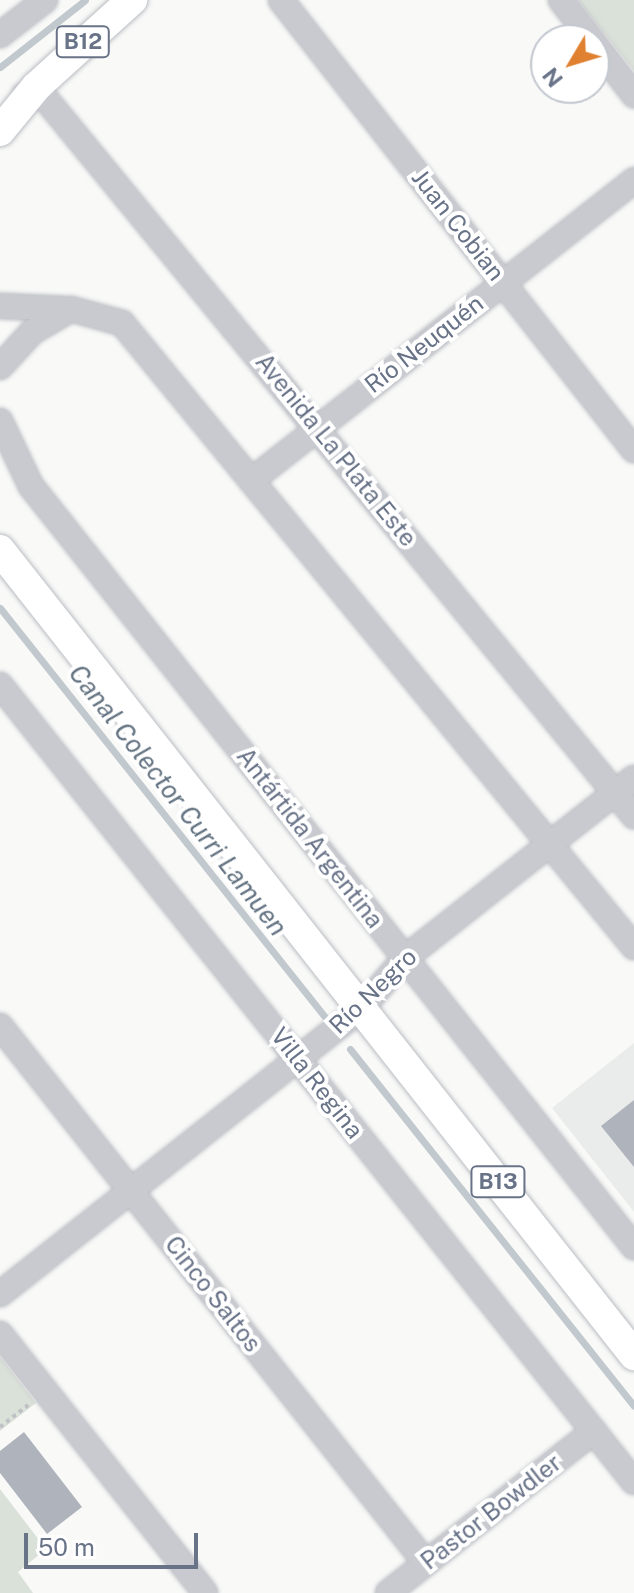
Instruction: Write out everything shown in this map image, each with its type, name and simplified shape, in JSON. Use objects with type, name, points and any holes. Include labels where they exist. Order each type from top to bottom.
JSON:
[{"type":"main road","name":"B12","points":[[0,131],[36,87],[132,0]]},
{"type":"main road","points":[[0,541],[48,612]]},
{"type":"main road","name":"B13","points":[[0,550],[634,1355]]},
{"type":"street","points":[[0,35],[45,0]]},
{"type":"street","name":"Juan Cobian","points":[[281,0],[634,450]]},
{"type":"street","points":[[561,0],[579,24]]},
{"type":"street","points":[[610,64],[634,95]]},
{"type":"street","name":"B12","points":[[0,114],[36,87]]},
{"type":"street","name":"Avenida La Plata Este","points":[[36,87],[318,427],[625,785],[634,816]]},
{"type":"street","name":"Río Neuquén","points":[[252,480],[634,180]]},
{"type":"street","points":[[0,306],[71,309],[105,314],[136,337],[634,947]]},
{"type":"street","points":[[0,367],[32,332],[71,309]]},
{"type":"street","name":"Antártida Argentina","points":[[0,421],[31,486],[634,1247]]},
{"type":"street","name":"Villa Regina","points":[[2,690],[634,1482]]},
{"type":"street","name":"Río Negro","points":[[0,1294],[361,1009],[405,958],[625,785]]},
{"type":"street","name":"Cinco Saltos","points":[[0,1026],[426,1563]]},
{"type":"street","points":[[0,1334],[205,1593]]},
{"type":"street","name":"Pastor Bowdler","points":[[388,1593],[594,1431]]},
{"type":"path","points":[[0,1427],[28,1405]]},
{"type":"shaded area","points":[[578,0],[634,0],[634,71],[610,41],[610,24],[597,24]]},
{"type":"shaded area","points":[[634,1043],[634,1212],[552,1108]]},
{"type":"shaded area","points":[[0,1357],[36,1403],[0,1431]]},
{"type":"shaded area","points":[[0,1489],[46,1549],[18,1572],[33,1593],[0,1593]]},
{"type":"building","points":[[634,1100],[634,1167],[601,1126]]},
{"type":"building","points":[[24,1432],[82,1507],[47,1534],[0,1473],[0,1451]]},
{"type":"waterway","points":[[0,67],[85,0]]},
{"type":"waterway","name":"Canal Colector Curri Lamuen","points":[[0,608],[325,1017]]},
{"type":"waterway","name":"Canal Colector Curri Lamuen","points":[[350,1049],[634,1406]]}]
